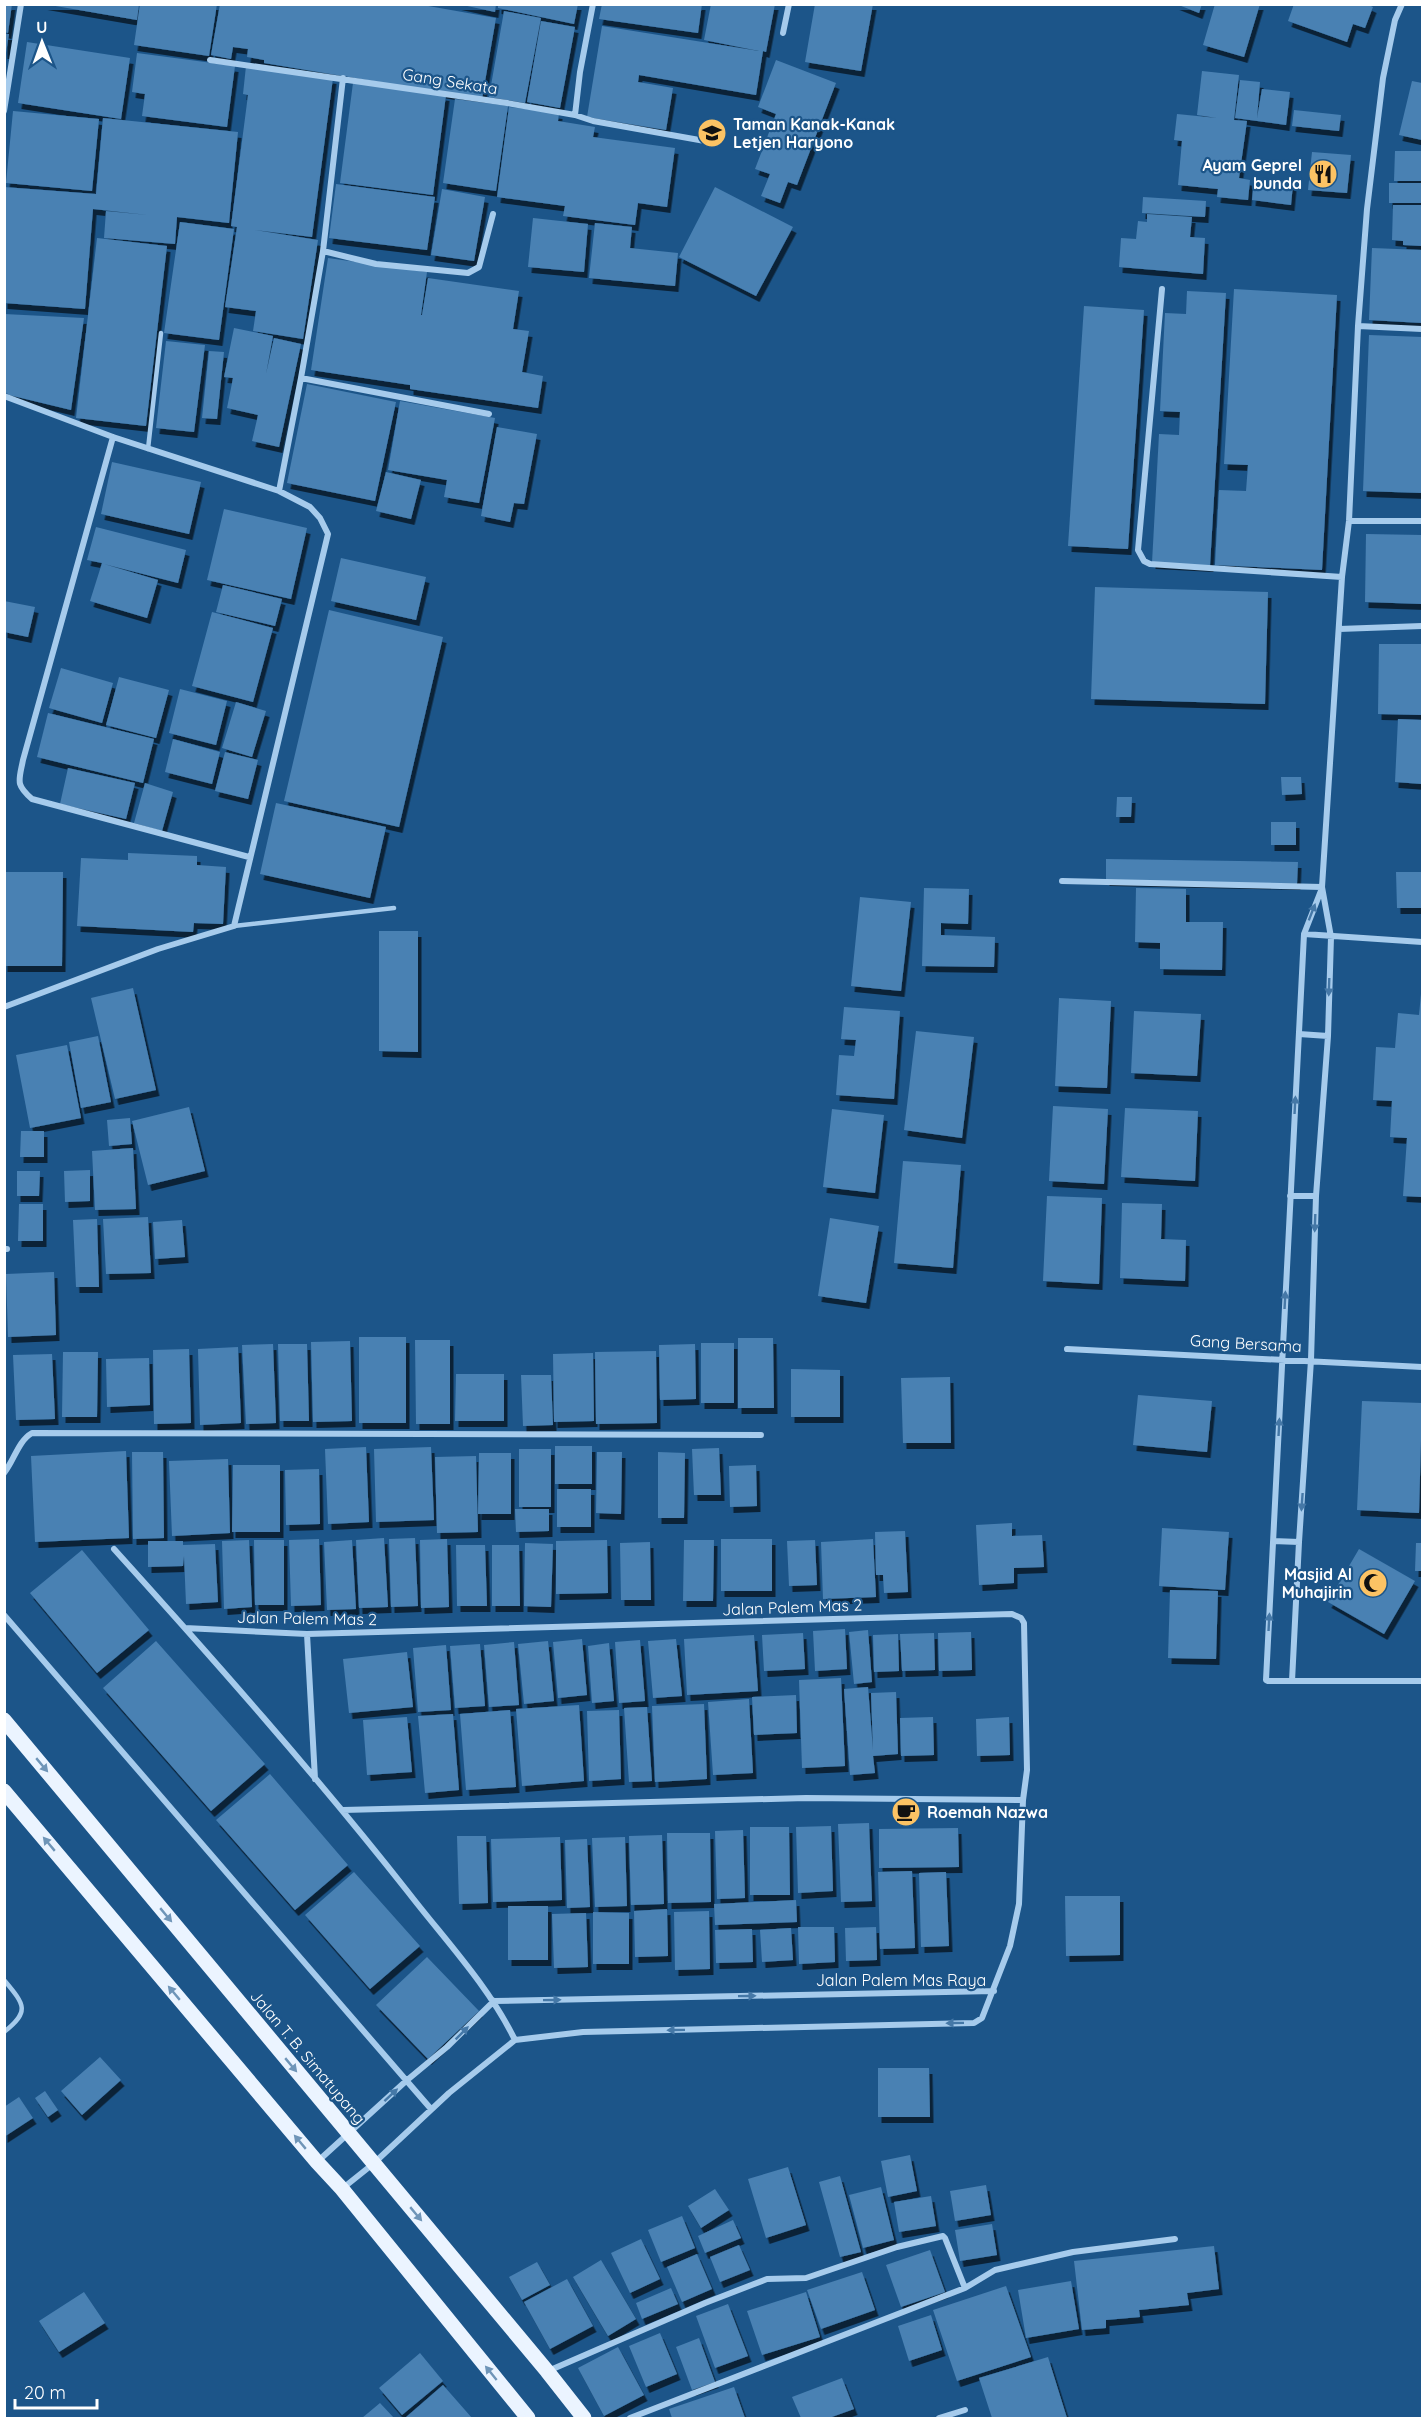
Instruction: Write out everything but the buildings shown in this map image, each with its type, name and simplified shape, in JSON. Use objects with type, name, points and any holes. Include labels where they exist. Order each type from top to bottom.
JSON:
[{"type":"main road","name":"Jalan T. B. Simatupang","points":[[4,1720],[584,2418]]},
{"type":"main road","points":[[4,1791],[342,2189],[528,2418]]},
{"type":"street","points":[[4,111],[21,4]]},
{"type":"street","points":[[575,115],[580,72],[593,4]]},
{"type":"street","points":[[783,33],[789,4]]},
{"type":"street","points":[[1293,1681],[1311,1360],[1316,1196],[1328,1036],[1331,937],[1322,887],[1342,577],[1348,521],[1358,326],[1367,209],[1383,78],[1395,20],[1402,4]]},
{"type":"street","name":"Gang Sekata","points":[[210,60],[344,78],[575,115],[602,123],[716,143]]},
{"type":"street","points":[[279,491],[323,252],[344,78]]},
{"type":"street","points":[[323,252],[376,264],[468,273],[479,267],[493,214]]},
{"type":"street","points":[[1162,289],[1138,550],[1140,556],[1150,564],[1342,577]]},
{"type":"street","points":[[1358,326],[1422,329]]},
{"type":"street","points":[[301,378],[489,414]]},
{"type":"street","points":[[4,396],[113,437],[279,491],[310,507],[320,518],[328,534],[234,926],[158,949],[4,1007]]},
{"type":"street","points":[[113,437],[23,760],[19,781],[21,789],[32,799],[249,857]]},
{"type":"street","points":[[1348,521],[1422,521]]},
{"type":"street","points":[[1339,629],[1422,626]]},
{"type":"street","points":[[1062,881],[1322,887]]},
{"type":"street","points":[[1322,887],[1304,934],[1266,1680],[1422,1681]]},
{"type":"street","points":[[1304,934],[1422,942]]},
{"type":"street","points":[[1299,1034],[1328,1036]]},
{"type":"street","points":[[1290,1196],[1316,1196]]},
{"type":"street","name":"Gang Bersama","points":[[1067,1349],[1422,1367]]},
{"type":"street","points":[[4,1473],[13,1463],[22,1441],[32,1433],[761,1435]]},
{"type":"street","points":[[1273,1541],[1299,1542]]},
{"type":"street","points":[[114,1550],[343,1810],[494,2001],[515,2040],[431,2109],[374,2164],[342,2189]]},
{"type":"street","name":"Jalan Palem Mas 2","points":[[185,1628],[307,1634],[1012,1614],[1021,1618],[1024,1623],[1027,1770],[1023,1800],[1019,1904],[1010,1946],[994,1991]]},
{"type":"street","points":[[4,1615],[431,2109]]},
{"type":"street","points":[[307,1634],[315,1779]]},
{"type":"street","points":[[343,1810],[806,1798],[1023,1800]]},
{"type":"street","name":"Jalan Palem Mas Raya","points":[[494,2001],[994,1991],[984,2014],[974,2023],[583,2032],[515,2040]]},
{"type":"street","points":[[317,2162],[406,2081],[447,2048],[494,2001]]},
{"type":"street","points":[[547,2371],[767,2279],[806,2278],[897,2247],[943,2236],[965,2288]]},
{"type":"street","points":[[630,2418],[965,2288],[995,2270],[1061,2255],[1175,2239]]},
{"type":"street","points":[[939,2418],[965,2410]]},
{"type":"lane","points":[[148,449],[161,333]]},
{"type":"lane","points":[[234,926],[394,908]]},
{"type":"lane","points":[[4,1980],[21,2003],[22,2011],[19,2020],[4,2032]]},
{"type":"place","name":"Taman Kanak-Kanak Letjen Haryono","points":[[712,133]]},
{"type":"place","name":"Ayam Geprel bunda","points":[[1323,174]]},
{"type":"place","name":"Masjid Al Muhajirin","points":[[1373,1583]]},
{"type":"place","name":"Roemah Nazwa","points":[[906,1812]]}]
